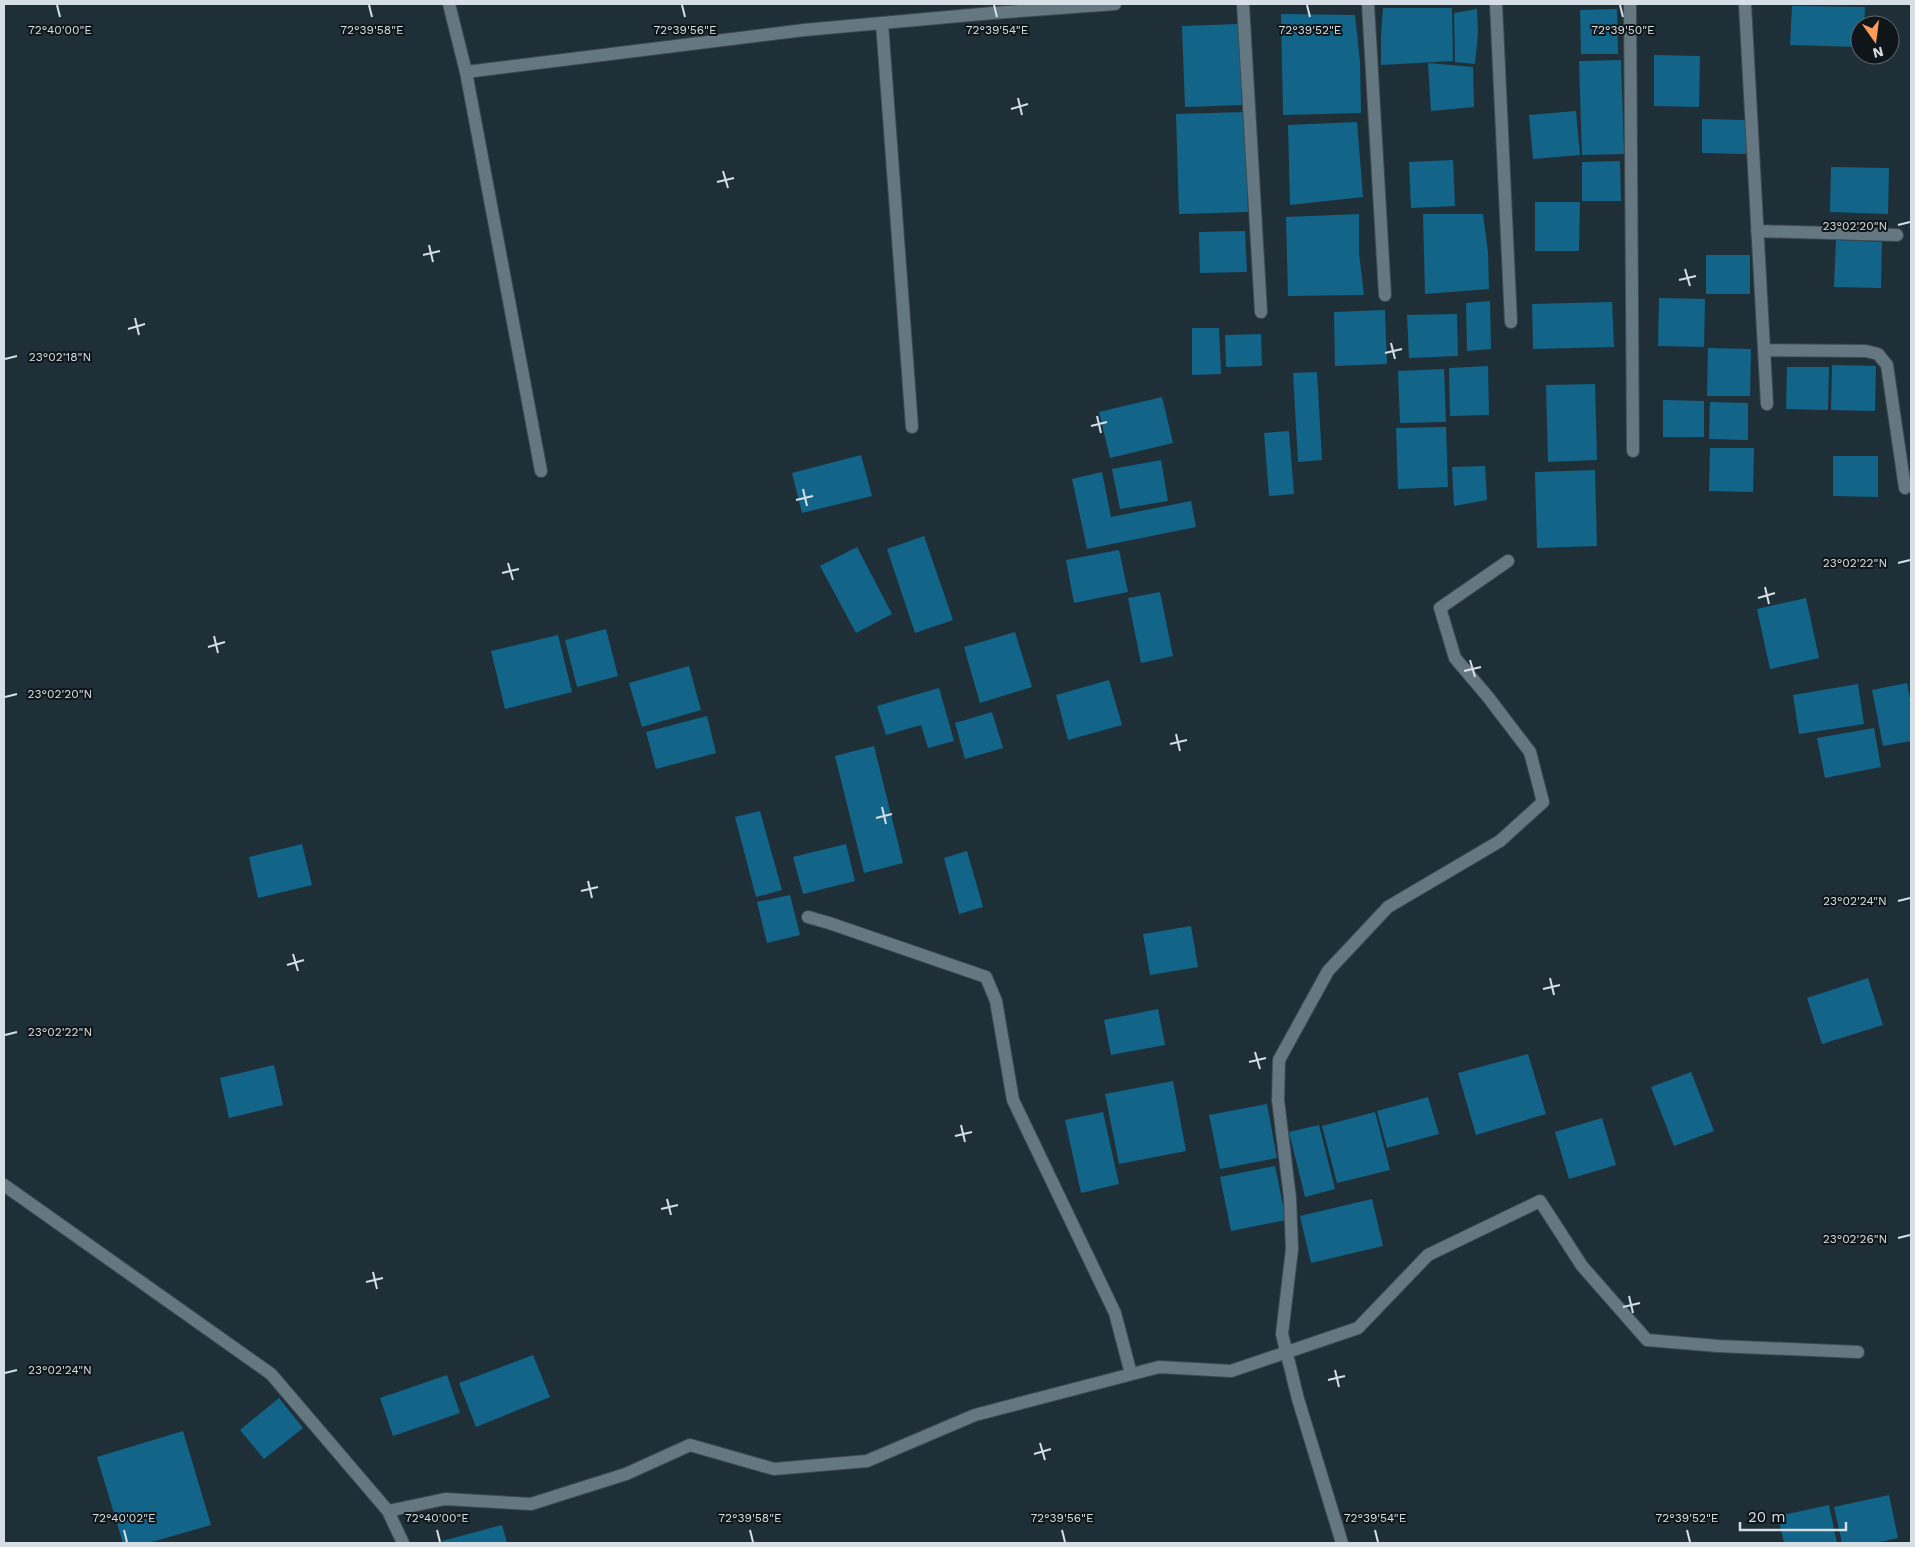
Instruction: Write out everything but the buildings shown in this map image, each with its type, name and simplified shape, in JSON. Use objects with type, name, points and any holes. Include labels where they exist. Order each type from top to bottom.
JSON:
[{"type":"street","points":[[449,4],[466,72],[541,471]]},
{"type":"street","points":[[466,72],[804,30],[882,23],[993,8],[1115,4]]},
{"type":"street","points":[[1243,4],[1261,312]]},
{"type":"street","points":[[1368,4],[1385,295]]},
{"type":"street","points":[[1496,4],[1510,322]]},
{"type":"street","points":[[1630,4],[1633,451]]},
{"type":"street","points":[[1745,4],[1767,404]]},
{"type":"street","points":[[882,23],[912,427]]},
{"type":"street","points":[[1757,230],[1897,235]]},
{"type":"street","points":[[1764,350],[1866,351],[1878,354],[1887,365],[1905,488]]},
{"type":"street","points":[[1342,1543],[1298,1399],[1282,1334],[1292,1249],[1290,1198],[1278,1100],[1280,1060],[1328,971],[1388,907],[1500,841],[1542,802],[1530,752],[1455,658],[1440,608],[1508,561]]},
{"type":"street","points":[[808,917],[986,976],[996,1001],[1013,1100],[1115,1314],[1132,1374]]},
{"type":"street","points":[[4,1185],[271,1374],[388,1511],[403,1543]]},
{"type":"street","points":[[388,1511],[445,1499],[530,1504],[626,1474],[690,1445],[774,1469],[867,1461],[975,1415],[1159,1367],[1231,1371],[1358,1328],[1428,1255],[1540,1201],[1582,1266],[1647,1340],[1718,1346],[1858,1352]]}]
